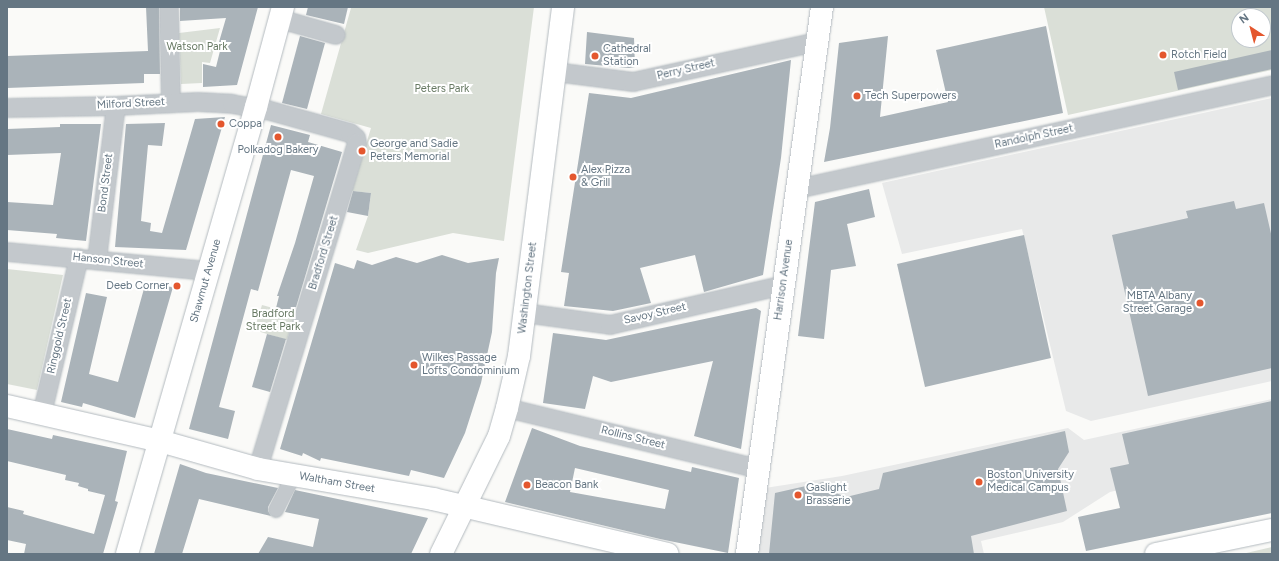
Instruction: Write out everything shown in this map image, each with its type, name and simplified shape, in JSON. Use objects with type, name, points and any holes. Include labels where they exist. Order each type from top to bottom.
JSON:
[{"type":"main road","name":"Washington Street","points":[[441,554],[499,436],[519,356],[562,7]]},
{"type":"main road","name":"Harrison Avenue","points":[[747,554],[822,7]]},
{"type":"main road","name":"Shawmut Avenue","points":[[127,554],[256,107],[281,13]]},
{"type":"main road","name":"Waltham Street","points":[[7,406],[160,440],[258,469],[433,499],[668,554]]},
{"type":"main road","points":[[1156,554],[1272,530]]},
{"type":"street","points":[[169,7],[171,103]]},
{"type":"street","points":[[281,13],[336,35]]},
{"type":"street","name":"Perry Street","points":[[555,72],[633,82],[817,42]]},
{"type":"street","name":"Randolph Street","points":[[797,189],[1272,85]]},
{"type":"street","name":"Milford Street","points":[[7,108],[116,106],[198,102],[256,107]]},
{"type":"street","name":"Bond Street","points":[[97,260],[116,106]]},
{"type":"street","name":"Bradford Street","points":[[256,107],[350,133],[357,140],[258,469]]},
{"type":"street","name":"Hanson Street","points":[[7,252],[208,271]]},
{"type":"street","name":"Ringgold Street","points":[[42,414],[79,258]]},
{"type":"street","name":"Savoy Street","points":[[524,313],[610,325],[784,285]]},
{"type":"street","name":"Rollins Street","points":[[507,408],[759,469]]},
{"type":"street","points":[[276,510],[289,484]]},
{"type":"shaded area","name":"MBTA Albany Street Garage","points":[[1272,98],[1272,381],[1091,421],[1066,411],[1022,229],[902,254],[882,183]]},
{"type":"shaded area","name":"Boston University Medical Campus","points":[[1272,399],[1272,455],[1110,492],[1063,522],[981,541],[984,554],[756,554],[765,488],[842,476],[1068,428],[1084,440]]},
{"type":"green space","name":"Peters Park","points":[[349,7],[534,7],[504,241],[453,233],[368,253],[356,250],[368,216],[371,193],[352,191],[371,128],[321,114],[351,8]]},
{"type":"green space","name":"Rotch Field","points":[[1044,7],[1272,7],[1272,70],[1068,115]]},
{"type":"green space","name":"Watson Park","points":[[220,28],[210,63],[202,62],[202,83],[181,84],[179,33]]},
{"type":"green space","points":[[7,269],[63,275],[37,390],[7,384]]},
{"type":"green space","name":"Bradford Street Park","points":[[262,305],[295,314],[287,340],[254,330]]},
{"type":"green space","points":[[1272,547],[1272,554],[1242,554]]},
{"type":"building","points":[[146,7],[159,7],[160,74],[144,74],[144,83],[7,88],[7,56],[148,51]]},
{"type":"building","points":[[180,7],[258,7],[237,85],[203,87],[203,64],[216,67],[222,43],[219,42],[226,18],[180,21]]},
{"type":"building","points":[[308,7],[348,7],[344,24],[306,15]]},
{"type":"building","points":[[1046,26],[1063,113],[824,162],[830,128],[839,43],[888,36],[880,117],[948,102],[936,50]]},
{"type":"building","points":[[587,32],[634,38],[635,67],[629,68],[585,64]]},
{"type":"building","points":[[300,36],[325,43],[307,109],[282,103]]},
{"type":"building","points":[[1272,50],[1272,69],[1178,90],[1174,72]]},
{"type":"building","points":[[791,60],[781,158],[763,275],[704,292],[695,255],[640,268],[651,303],[613,311],[564,306],[569,273],[561,272],[589,93],[631,98]]},
{"type":"building","points":[[225,117],[186,250],[115,247],[126,124],[165,123],[162,146],[148,145],[141,221],[151,223],[150,231],[162,233],[195,119]]},
{"type":"building","points":[[60,124],[101,124],[86,241],[56,238],[57,234],[7,230],[7,202],[53,205],[61,153],[7,155],[7,129],[60,127]]},
{"type":"building","points":[[271,125],[310,135],[308,142],[342,152],[294,314],[276,308],[279,296],[277,296],[295,243],[314,176],[291,170],[258,291],[251,289],[219,407],[235,411],[228,439],[189,429]]},
{"type":"building","points":[[869,189],[875,217],[847,224],[856,266],[831,270],[824,339],[798,336],[815,202]]},
{"type":"building","points":[[353,191],[371,193],[368,216],[347,212]]},
{"type":"building","name":"MBTA Albany Street Garage","points":[[1234,201],[1236,209],[1264,203],[1272,238],[1272,368],[1148,396],[1112,235],[1188,218],[1186,211]]},
{"type":"building","points":[[1024,235],[1051,358],[925,387],[897,264]]},
{"type":"building","name":"Wilkes Passage Lofts Condominium","points":[[442,255],[468,263],[499,258],[496,273],[492,332],[481,383],[465,433],[444,478],[411,470],[409,476],[321,458],[320,461],[303,453],[302,456],[280,449],[335,263],[354,269],[357,260],[372,265],[396,257],[417,263]]},
{"type":"building","points":[[145,285],[173,287],[135,418],[83,403],[82,407],[61,402],[86,293],[107,297],[89,374],[118,382]]},
{"type":"building","points":[[756,308],[761,311],[741,449],[694,436],[713,361],[611,382],[593,376],[585,409],[543,403],[553,333],[606,340]]},
{"type":"building","points":[[267,334],[286,339],[270,392],[252,387]]},
{"type":"building","points":[[1272,401],[1272,513],[1086,551],[1078,517],[1120,508],[1110,468],[1129,464],[1122,434]]},
{"type":"building","points":[[532,428],[580,446],[691,472],[692,467],[739,478],[728,553],[660,539],[505,502]],"holes":[[[575,468],[669,490],[665,509],[570,492]]]},
{"type":"building","points":[[7,429],[52,439],[53,435],[127,451],[115,501],[118,502],[103,554],[24,554],[26,544],[7,540],[7,507],[24,511],[23,514],[94,534],[105,495],[88,491],[88,489],[78,486],[79,483],[65,480],[66,475],[7,461]]},
{"type":"building","points":[[1065,431],[1069,452],[1058,469],[1067,511],[971,536],[974,554],[769,554],[775,493],[828,481],[828,490],[846,497],[879,489],[883,473]]},
{"type":"building","points":[[180,464],[206,473],[278,488],[268,507],[268,511],[271,516],[199,499],[182,554],[154,554]]},
{"type":"building","points":[[295,490],[428,518],[411,554],[258,554],[268,537],[313,547],[319,519],[285,512]]},
{"type":"place","name":"Rotch Field","points":[[1163,55]]},
{"type":"place","name":"Cathedral Station","points":[[595,56]]},
{"type":"place","name":"Tech Superpowers","points":[[857,96]]},
{"type":"place","name":"Coppa","points":[[221,124]]},
{"type":"place","name":"Polkadog Bakery","points":[[278,137]]},
{"type":"place","name":"George and Sadie Peters Memorial","points":[[362,151]]},
{"type":"place","name":"Alex Pizza & Grill","points":[[573,177]]},
{"type":"place","name":"Deeb Corner","points":[[177,286]]},
{"type":"place","name":"MBTA Albany Street Garage","points":[[1200,303]]},
{"type":"place","name":"Wilkes Passage Lofts Condominium","points":[[414,365]]},
{"type":"place","name":"Boston University Medical Campus","points":[[979,482]]},
{"type":"place","name":"Beacon Bank","points":[[527,485]]},
{"type":"place","name":"Gaslight Brasserie","points":[[798,495]]}]
